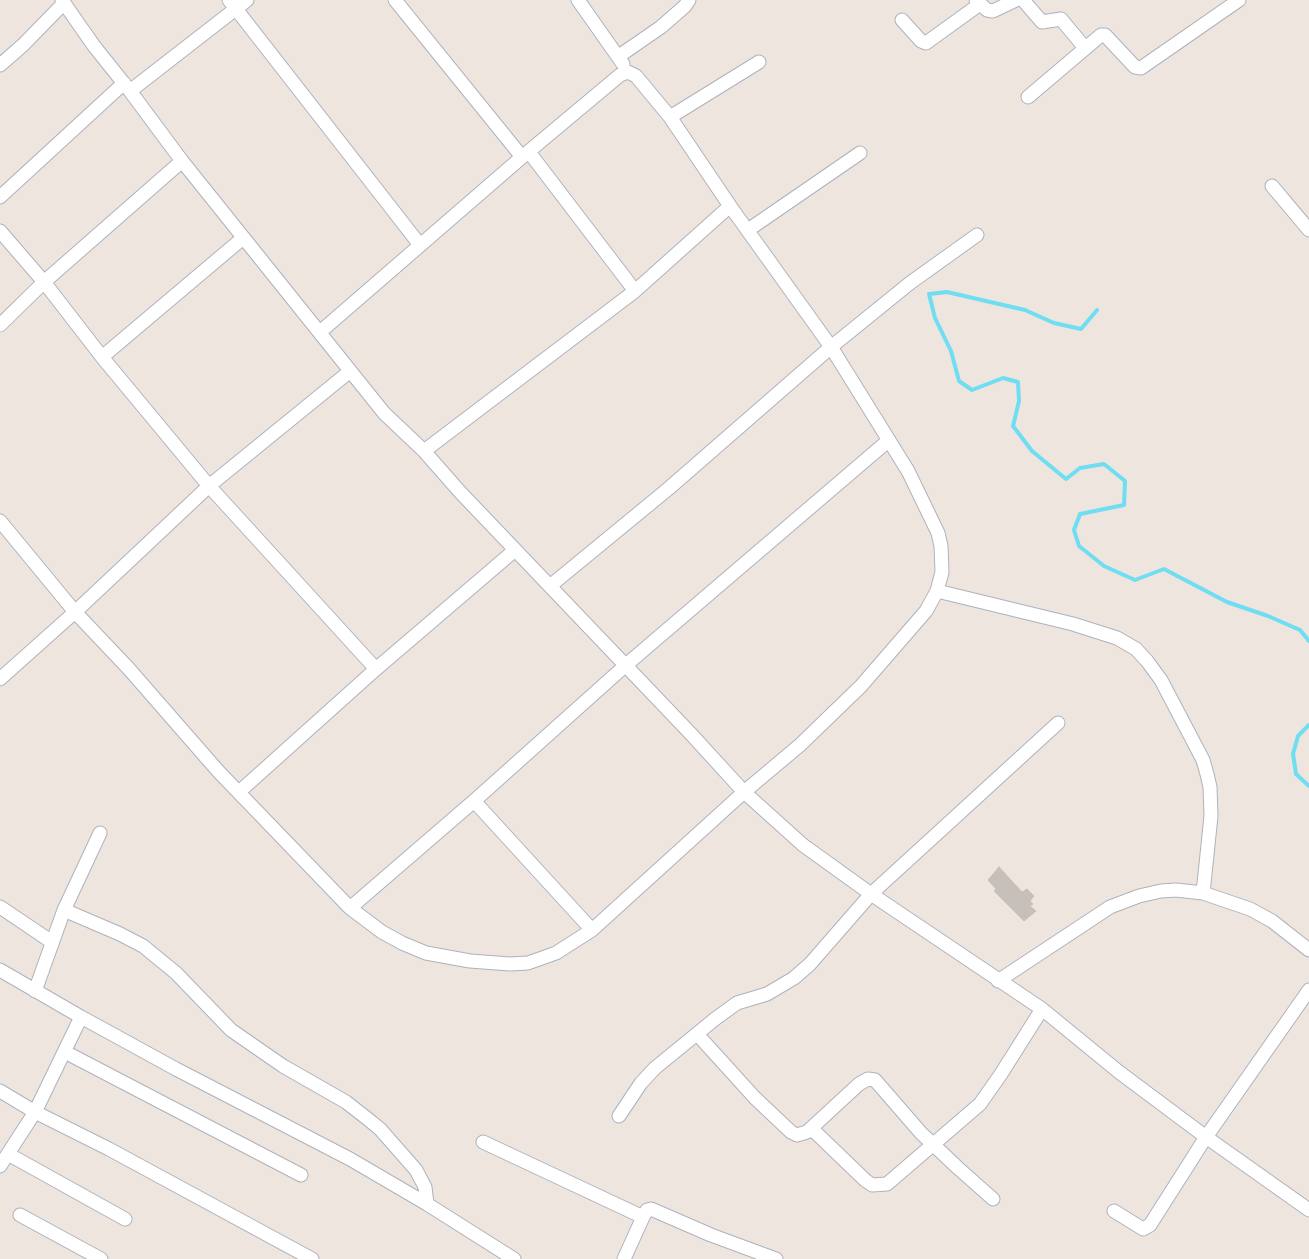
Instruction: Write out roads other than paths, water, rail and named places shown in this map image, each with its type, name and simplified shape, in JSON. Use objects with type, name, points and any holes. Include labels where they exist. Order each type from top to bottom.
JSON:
[{"type":"street","points":[[0,197],[127,87],[233,5],[247,0]]},
{"type":"street","points":[[395,0],[526,154],[635,291]]},
{"type":"street","points":[[0,521],[75,612],[239,792],[350,908],[382,932],[402,943],[426,953],[470,961],[510,964],[528,962],[556,953],[592,930],[744,792],[800,745],[861,686],[926,611],[937,591],[942,572],[938,533],[908,471],[831,347],[730,206],[670,117],[636,76],[628,72],[578,0]]},
{"type":"street","points":[[618,56],[661,28],[685,6],[689,0]]},
{"type":"street","points":[[902,20],[921,41],[926,42],[978,2],[987,10],[996,11],[1016,0]]},
{"type":"street","points":[[1023,0],[1042,22],[1047,22],[1057,18],[1061,19],[1085,48]]},
{"type":"street","points":[[1028,97],[1101,35],[1105,35],[1135,67],[1141,68],[1239,0]]},
{"type":"street","points":[[0,65],[23,45],[63,2],[94,46],[127,87],[182,161],[320,332],[349,372],[384,413],[424,451],[515,550],[626,665],[744,792],[803,845],[871,894],[998,981],[1042,1009],[1119,1072],[1206,1137],[1309,1210]]},
{"type":"street","points":[[233,5],[420,245]]},
{"type":"street","points":[[670,117],[759,62]]},
{"type":"street","points":[[320,332],[526,154],[620,75],[628,72]]},
{"type":"street","points":[[748,230],[860,153]]},
{"type":"street","points":[[0,325],[44,282],[182,161]]},
{"type":"street","points":[[1272,186],[1309,230]]},
{"type":"street","points":[[424,451],[635,291],[730,206]]},
{"type":"street","points":[[0,231],[44,282],[102,357],[209,486],[376,669]]},
{"type":"street","points":[[550,586],[668,489],[831,347],[910,283],[977,235]]},
{"type":"street","points":[[102,357],[243,238]]},
{"type":"street","points":[[0,679],[75,612],[209,486],[349,372]]},
{"type":"street","points":[[350,908],[474,801],[626,665],[889,440]]},
{"type":"street","points":[[239,792],[376,669],[515,550]]},
{"type":"street","points":[[937,591],[1073,624],[1116,638],[1136,649],[1147,661],[1161,680],[1203,760],[1207,774],[1210,787],[1211,816],[1203,893]]},
{"type":"street","points":[[618,1116],[647,1076],[697,1034],[737,1003],[767,994],[794,978],[810,964],[871,894],[1058,723]]},
{"type":"street","points":[[474,801],[592,930]]},
{"type":"street","points":[[34,991],[64,910],[100,833]]},
{"type":"street","points":[[998,981],[1110,907],[1139,896],[1161,891],[1176,890],[1203,893],[1250,909],[1272,921],[1309,950]]},
{"type":"street","points":[[0,907],[52,942]]},
{"type":"street","points":[[64,910],[120,934],[143,946],[176,973],[231,1030],[283,1066],[346,1102],[369,1120],[416,1170],[425,1187],[427,1204]]},
{"type":"street","points":[[0,970],[81,1017],[255,1111],[350,1159],[427,1204],[509,1258]]},
{"type":"street","points":[[1114,1211],[1142,1229],[1147,1227],[1206,1137],[1309,990]]},
{"type":"street","points":[[812,1128],[865,1180],[876,1185],[887,1184],[895,1179],[980,1104],[995,1084],[1042,1009]]},
{"type":"street","points":[[0,1166],[35,1112],[81,1017]]},
{"type":"street","points":[[697,1034],[755,1098],[791,1132],[803,1134],[812,1128],[859,1084],[868,1079],[878,1083],[934,1145],[993,1198]]},
{"type":"street","points":[[65,1052],[301,1175]]},
{"type":"street","points":[[0,1091],[35,1112],[109,1149],[312,1259]]},
{"type":"street","points":[[483,1142],[643,1217]]},
{"type":"street","points":[[8,1154],[125,1219]]},
{"type":"street","points":[[624,1259],[647,1210],[655,1209],[711,1235],[776,1259]]},
{"type":"street","points":[[20,1215],[101,1259]]},
{"type":"waterway","points":[[1097,310],[1081,329],[1054,323],[1025,310],[947,292],[929,294],[935,318],[951,351],[959,381],[972,390],[1003,378],[1018,382],[1019,401],[1013,426],[1032,451],[1066,479],[1080,468],[1104,464],[1125,481],[1124,505],[1080,514],[1074,530],[1079,546],[1104,566],[1135,580],[1164,569],[1227,602],[1268,616],[1300,630],[1309,641]]},
{"type":"waterway","points":[[1309,725],[1298,736],[1293,754],[1296,774],[1309,786]]}]
